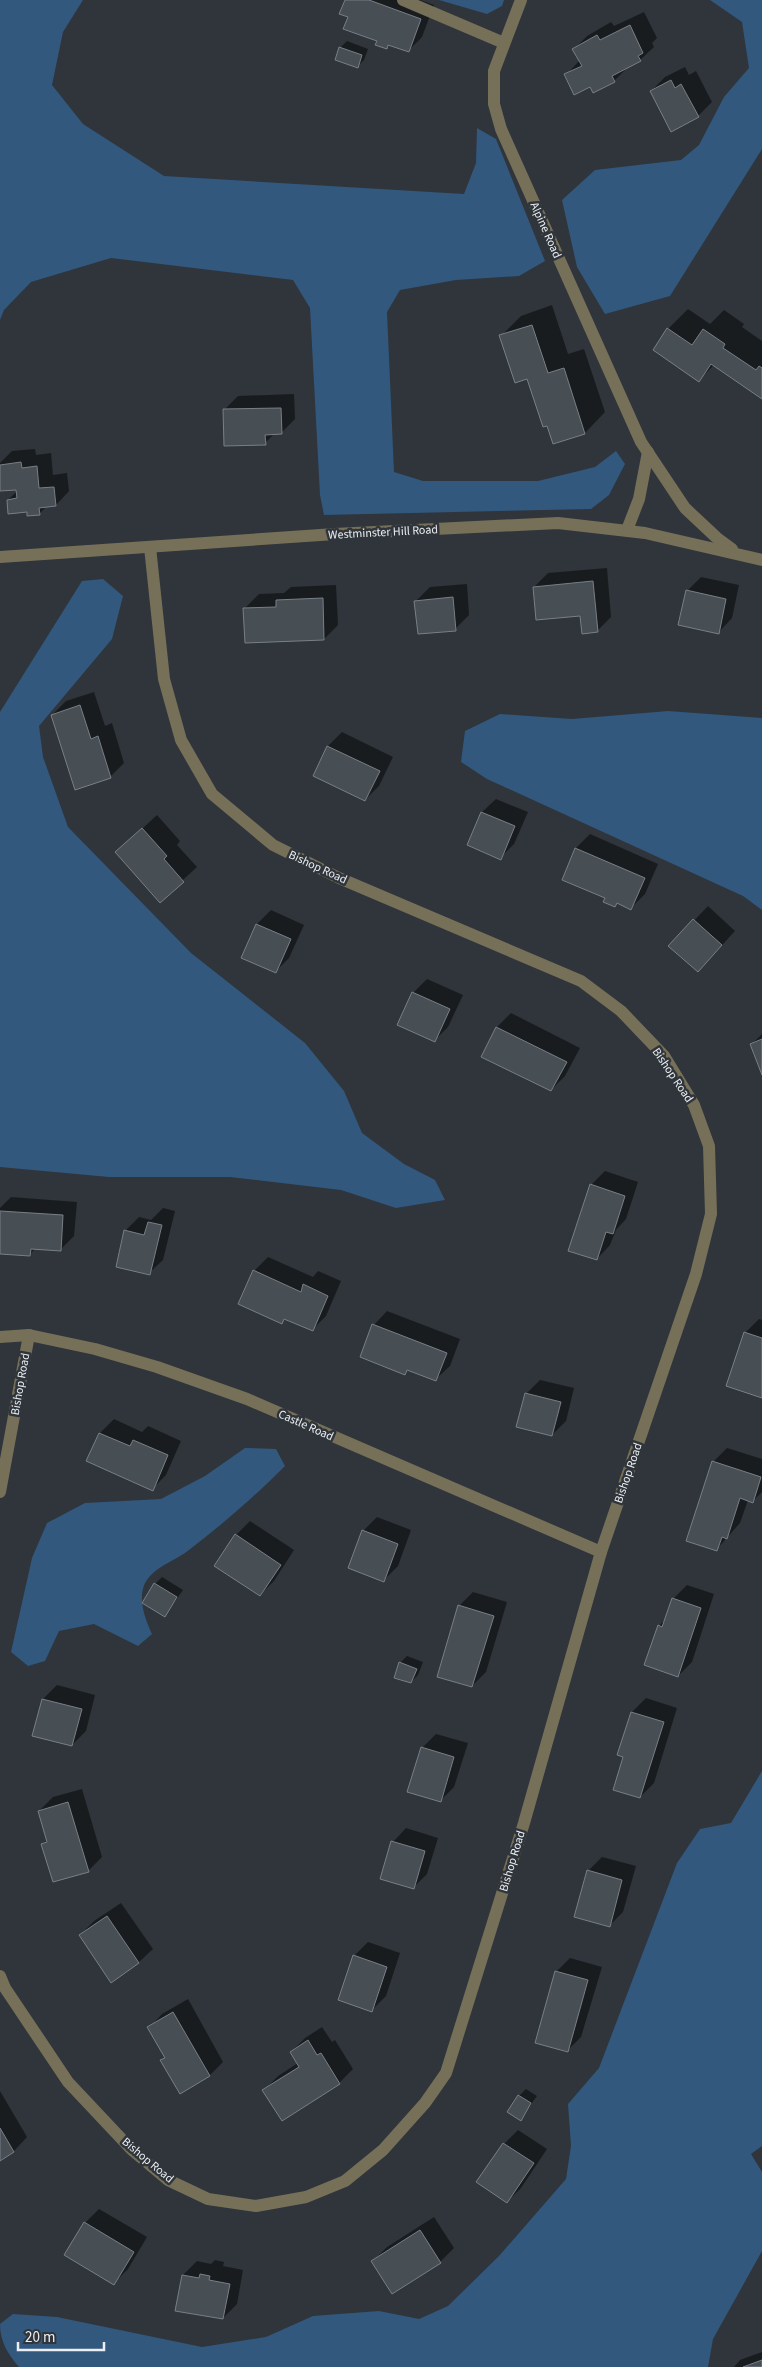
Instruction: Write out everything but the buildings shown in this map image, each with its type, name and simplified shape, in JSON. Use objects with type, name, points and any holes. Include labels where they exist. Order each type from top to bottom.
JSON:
[{"type":"street","points":[[403,0],[504,43]]},
{"type":"street","name":"Alpine Road","points":[[521,0],[494,71],[493,92],[501,130],[648,452],[690,513],[717,538],[739,554]]},
{"type":"street","points":[[627,530],[639,499],[648,452]]},
{"type":"street","name":"Westminster Hill Road","points":[[0,557],[335,534],[558,523],[627,530],[703,545],[762,560]]},
{"type":"street","name":"Bishop Road","points":[[0,1976],[5,1988],[68,2082],[132,2150],[168,2180],[208,2199],[256,2206],[306,2197],[345,2181],[383,2150],[425,2103],[446,2073],[524,1824],[600,1552],[696,1274],[711,1214],[709,1146],[694,1105],[664,1056],[621,1011],[580,981],[339,878],[273,845],[212,794],[181,740],[164,679],[150,547]]},
{"type":"street","name":"Bishop Road","points":[[0,1492],[29,1335]]},
{"type":"street","name":"Castle Road","points":[[0,1337],[29,1335],[95,1349],[157,1367],[247,1399],[600,1552]]},
{"type":"shaded area","points":[[0,0],[83,0],[63,32],[52,85],[83,124],[164,176],[464,194],[476,163],[477,128],[496,139],[545,261],[519,276],[456,280],[400,290],[387,312],[394,472],[423,481],[538,481],[595,467],[616,451],[625,464],[609,495],[591,509],[324,515],[320,495],[310,308],[293,280],[111,258],[31,282],[4,310],[0,320]]},
{"type":"shaded area","points":[[439,0],[504,0],[502,6],[487,14]]},
{"type":"shaded area","points":[[710,0],[762,0],[762,149],[670,296],[605,314],[577,267],[562,200],[595,170],[681,160],[699,145],[724,97],[749,68],[742,22]]},
{"type":"shaded area","points":[[103,579],[123,596],[112,639],[39,726],[43,757],[68,827],[191,953],[305,1043],[344,1091],[362,1133],[404,1164],[435,1180],[445,1200],[396,1208],[341,1190],[230,1177],[109,1177],[0,1167],[0,712],[82,581]]},
{"type":"shaded area","points":[[668,711],[762,718],[762,910],[743,896],[487,779],[461,762],[465,731],[500,714],[572,719]]},
{"type":"shaded area","points":[[245,1448],[276,1449],[285,1466],[214,1530],[185,1553],[159,1569],[145,1582],[142,1605],[152,1634],[138,1646],[94,1624],[59,1631],[45,1661],[28,1666],[11,1652],[32,1558],[47,1523],[85,1503],[161,1499],[205,1476]]},
{"type":"shaded area","points":[[762,1771],[762,2146],[751,2154],[762,2172],[762,2251],[713,2339],[708,2367],[19,2367],[15,2362],[3,2342],[0,2330],[0,2324],[13,2314],[57,2317],[202,2347],[266,2337],[313,2316],[379,2311],[419,2319],[448,2306],[499,2256],[566,2179],[571,2146],[568,2104],[599,2068],[677,1863],[700,1829],[731,1823]]}]
